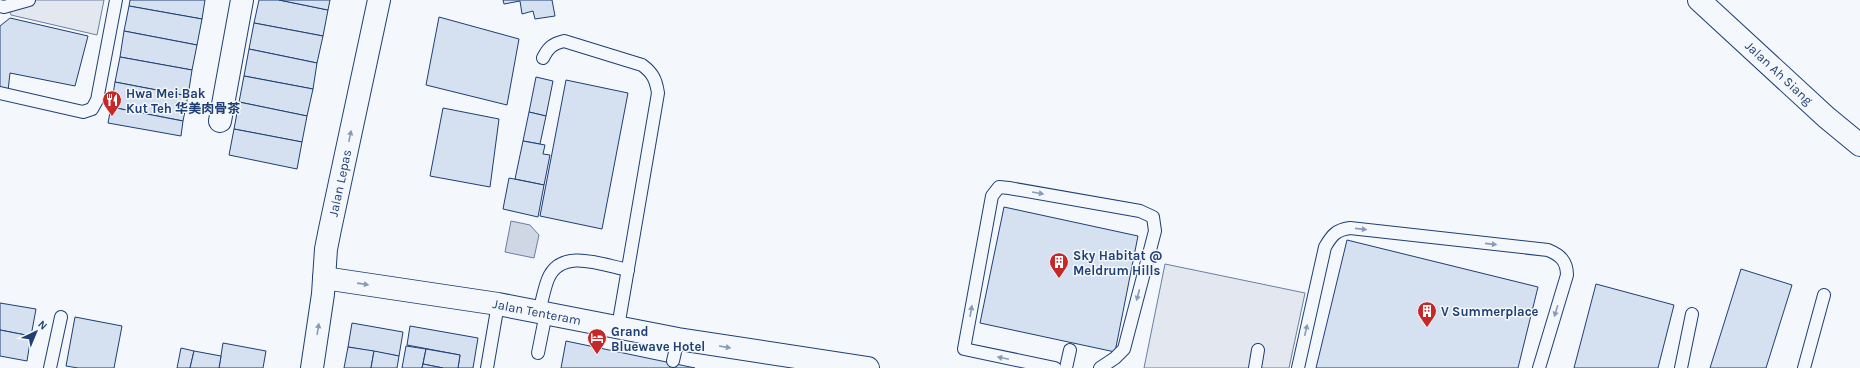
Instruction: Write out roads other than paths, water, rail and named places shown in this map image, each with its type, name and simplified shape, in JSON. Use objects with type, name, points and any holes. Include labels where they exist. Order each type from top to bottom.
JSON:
[{"type":"street","points":[[220,120],[242,0]]},
{"type":"street","name":"Jalan Lepas","points":[[312,368],[330,229],[379,0]]},
{"type":"street","name":"Jalan Ah Siang","points":[[1699,0],[1826,117],[1860,145]]},
{"type":"street","name":"Jalan Tenteram","points":[[324,278],[498,304],[678,339],[868,368]]},
{"type":"lane","points":[[1,8],[29,0]]},
{"type":"lane","points":[[0,93],[83,112],[92,109],[97,100],[116,0]]},
{"type":"lane","points":[[543,58],[547,49],[554,44],[564,41],[642,65],[651,72],[657,82],[658,93],[618,327]]},
{"type":"lane","points":[[1048,367],[964,349],[992,196],[999,187],[1140,211],[1153,217],[1155,231],[1124,349],[1115,358],[1100,368]]},
{"type":"lane","points":[[1298,368],[1325,247],[1331,237],[1340,230],[1350,228],[1548,250],[1556,253],[1562,258],[1567,266],[1567,275],[1539,368]]},
{"type":"lane","points":[[538,353],[542,313],[548,278],[555,268],[564,261],[576,260],[628,270]]},
{"type":"lane","points":[[1804,368],[1824,295]]},
{"type":"lane","points":[[487,368],[498,304]]},
{"type":"lane","points":[[1681,368],[1692,314]]},
{"type":"lane","points":[[50,368],[61,317]]},
{"type":"lane","points":[[673,360],[678,339]]},
{"type":"lane","points":[[1066,368],[1070,350]]},
{"type":"lane","points":[[1256,368],[1258,350]]},
{"type":"place","name":"Hwa Mei Bak Kut Teh 华美肉骨茶","points":[[112,117]]},
{"type":"place","name":"Sky Habitat @ Meldrum Hills","points":[[1059,279]]},
{"type":"place","name":"V Summerplace","points":[[1427,328]]},
{"type":"place","name":"Grand Bluewave Hotel","points":[[597,355]]}]
